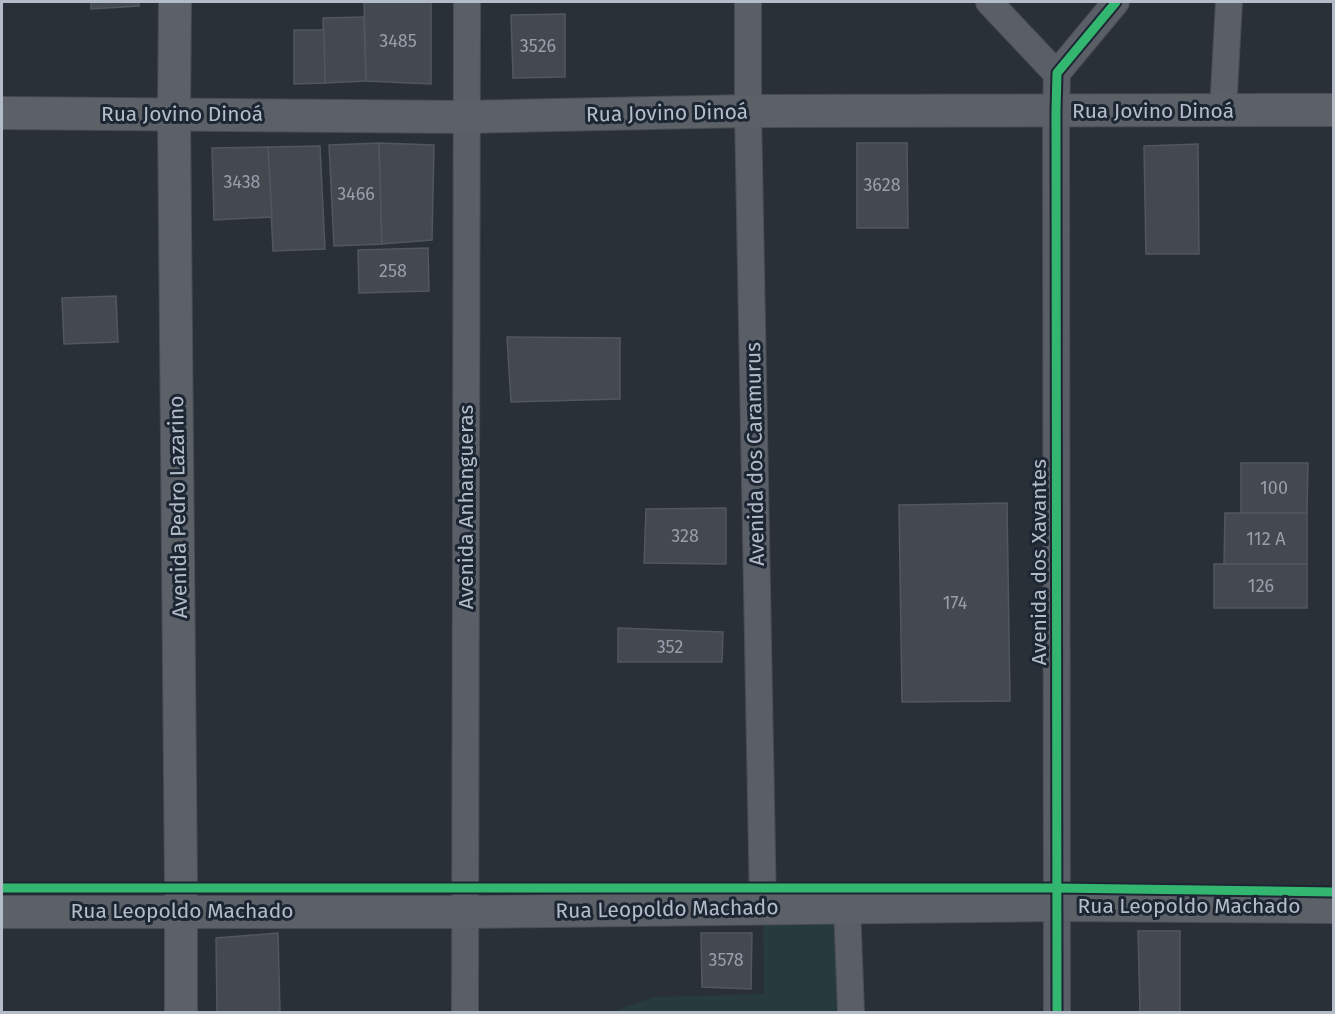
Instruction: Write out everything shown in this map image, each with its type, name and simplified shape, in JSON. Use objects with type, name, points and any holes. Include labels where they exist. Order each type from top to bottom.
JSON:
[{"type":"main road","name":"Avenida Pedro Lazarino","points":[[175,2],[181,1012]]},
{"type":"main road","name":"Rua Jovino Dinoá","points":[[2,113],[466,117],[748,111],[1334,110]]},
{"type":"main road","name":"Rua Leopoldo Machado","points":[[2,912],[182,910],[465,912],[1056,905],[1334,907]]},
{"type":"street","name":"Avenida Anhangueras","points":[[465,1012],[467,2]]},
{"type":"street","name":"Avenida dos Caramurus","points":[[748,2],[748,111],[763,907]]},
{"type":"street","points":[[989,2],[1058,74],[1116,2]]},
{"type":"street","points":[[1223,110],[1229,2]]},
{"type":"street","name":"Avenida dos Xavantes","points":[[1057,1012],[1056,111],[1058,74]]},
{"type":"street","points":[[848,906],[851,1012]]},
{"type":"green space","points":[[835,922],[838,1012],[611,1012],[654,997],[764,994],[763,923]]},
{"type":"building","points":[[91,2],[139,2],[139,6],[91,9]]},
{"type":"building","points":[[364,2],[431,2],[431,84],[366,81]]},
{"type":"building","points":[[565,14],[565,77],[513,78],[511,15]]},
{"type":"building","points":[[364,17],[366,81],[325,83],[323,18]]},
{"type":"building","points":[[294,30],[324,30],[325,83],[294,84]]},
{"type":"building","points":[[379,143],[382,244],[334,246],[329,145]]},
{"type":"building","points":[[379,143],[434,145],[432,240],[382,244]]},
{"type":"building","points":[[857,143],[907,143],[908,228],[857,228]]},
{"type":"building","points":[[1198,144],[1199,254],[1146,254],[1144,146]]},
{"type":"building","points":[[320,146],[325,249],[273,251],[268,147]]},
{"type":"building","points":[[268,147],[272,217],[214,220],[212,148]]},
{"type":"building","points":[[428,248],[429,291],[359,293],[358,250]]},
{"type":"building","points":[[116,296],[118,342],[64,344],[62,298]]},
{"type":"building","points":[[507,337],[620,338],[620,399],[511,402]]},
{"type":"building","points":[[1241,463],[1308,463],[1307,513],[1241,513]]},
{"type":"building","points":[[1007,503],[1010,701],[902,702],[899,505]]},
{"type":"building","points":[[726,508],[726,564],[644,563],[646,509]]},
{"type":"building","points":[[1225,513],[1307,513],[1307,564],[1224,564]]},
{"type":"building","points":[[1214,564],[1307,564],[1307,608],[1214,608]]},
{"type":"building","points":[[618,628],[723,632],[722,662],[618,662]]},
{"type":"building","points":[[1138,931],[1180,931],[1180,1012],[1140,1012]]},
{"type":"building","points":[[278,933],[280,1012],[217,1012],[216,938]]},
{"type":"building","points":[[701,933],[752,933],[751,989],[702,987]]},
{"type":"cycle path","points":[[1057,1012],[1057,73],[1116,2]]},
{"type":"cycle path","points":[[2,888],[1057,888],[1334,892]]}]
